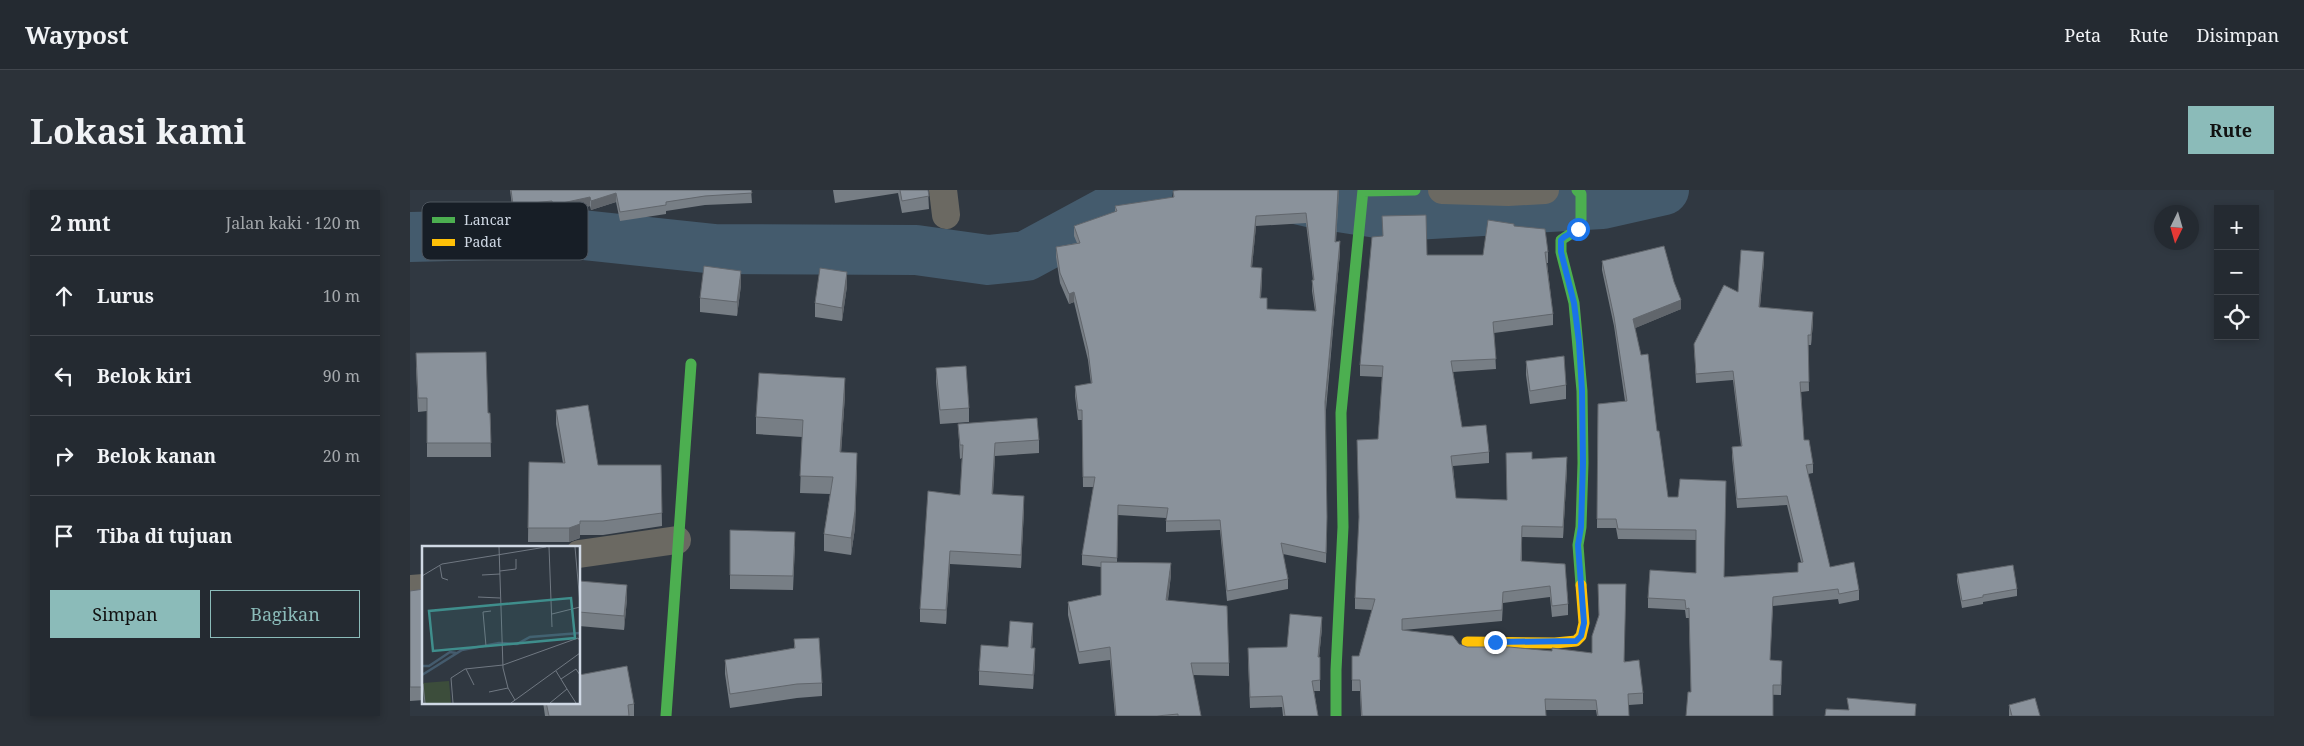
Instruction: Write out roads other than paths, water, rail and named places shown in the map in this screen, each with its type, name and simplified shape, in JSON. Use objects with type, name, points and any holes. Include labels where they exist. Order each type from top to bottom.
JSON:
[{"type":"street","points":[[1336,716],[1336,670],[1344,527],[1341,413],[1359,218],[1363,194],[1415,190]]},
{"type":"street","points":[[1442,190],[1508,192],[1545,190]]},
{"type":"street","points":[[1466,642],[1555,643],[1576,641],[1581,636],[1584,623],[1578,545],[1581,527],[1583,463],[1579,342],[1574,303],[1561,252],[1561,240],[1566,234],[1578,229],[1581,219],[1579,192]]},
{"type":"street","points":[[666,716],[677,540],[692,364]]},
{"type":"street","points":[[580,554],[677,540]]},
{"type":"waterway","points":[[588,236],[715,249],[916,250],[988,260],[1026,256],[1148,190]]},
{"type":"waterway","points":[[1257,190],[1313,203],[1397,216],[1602,204],[1664,190]]},
{"type":"waterway","points":[[410,237],[422,237]]}]
